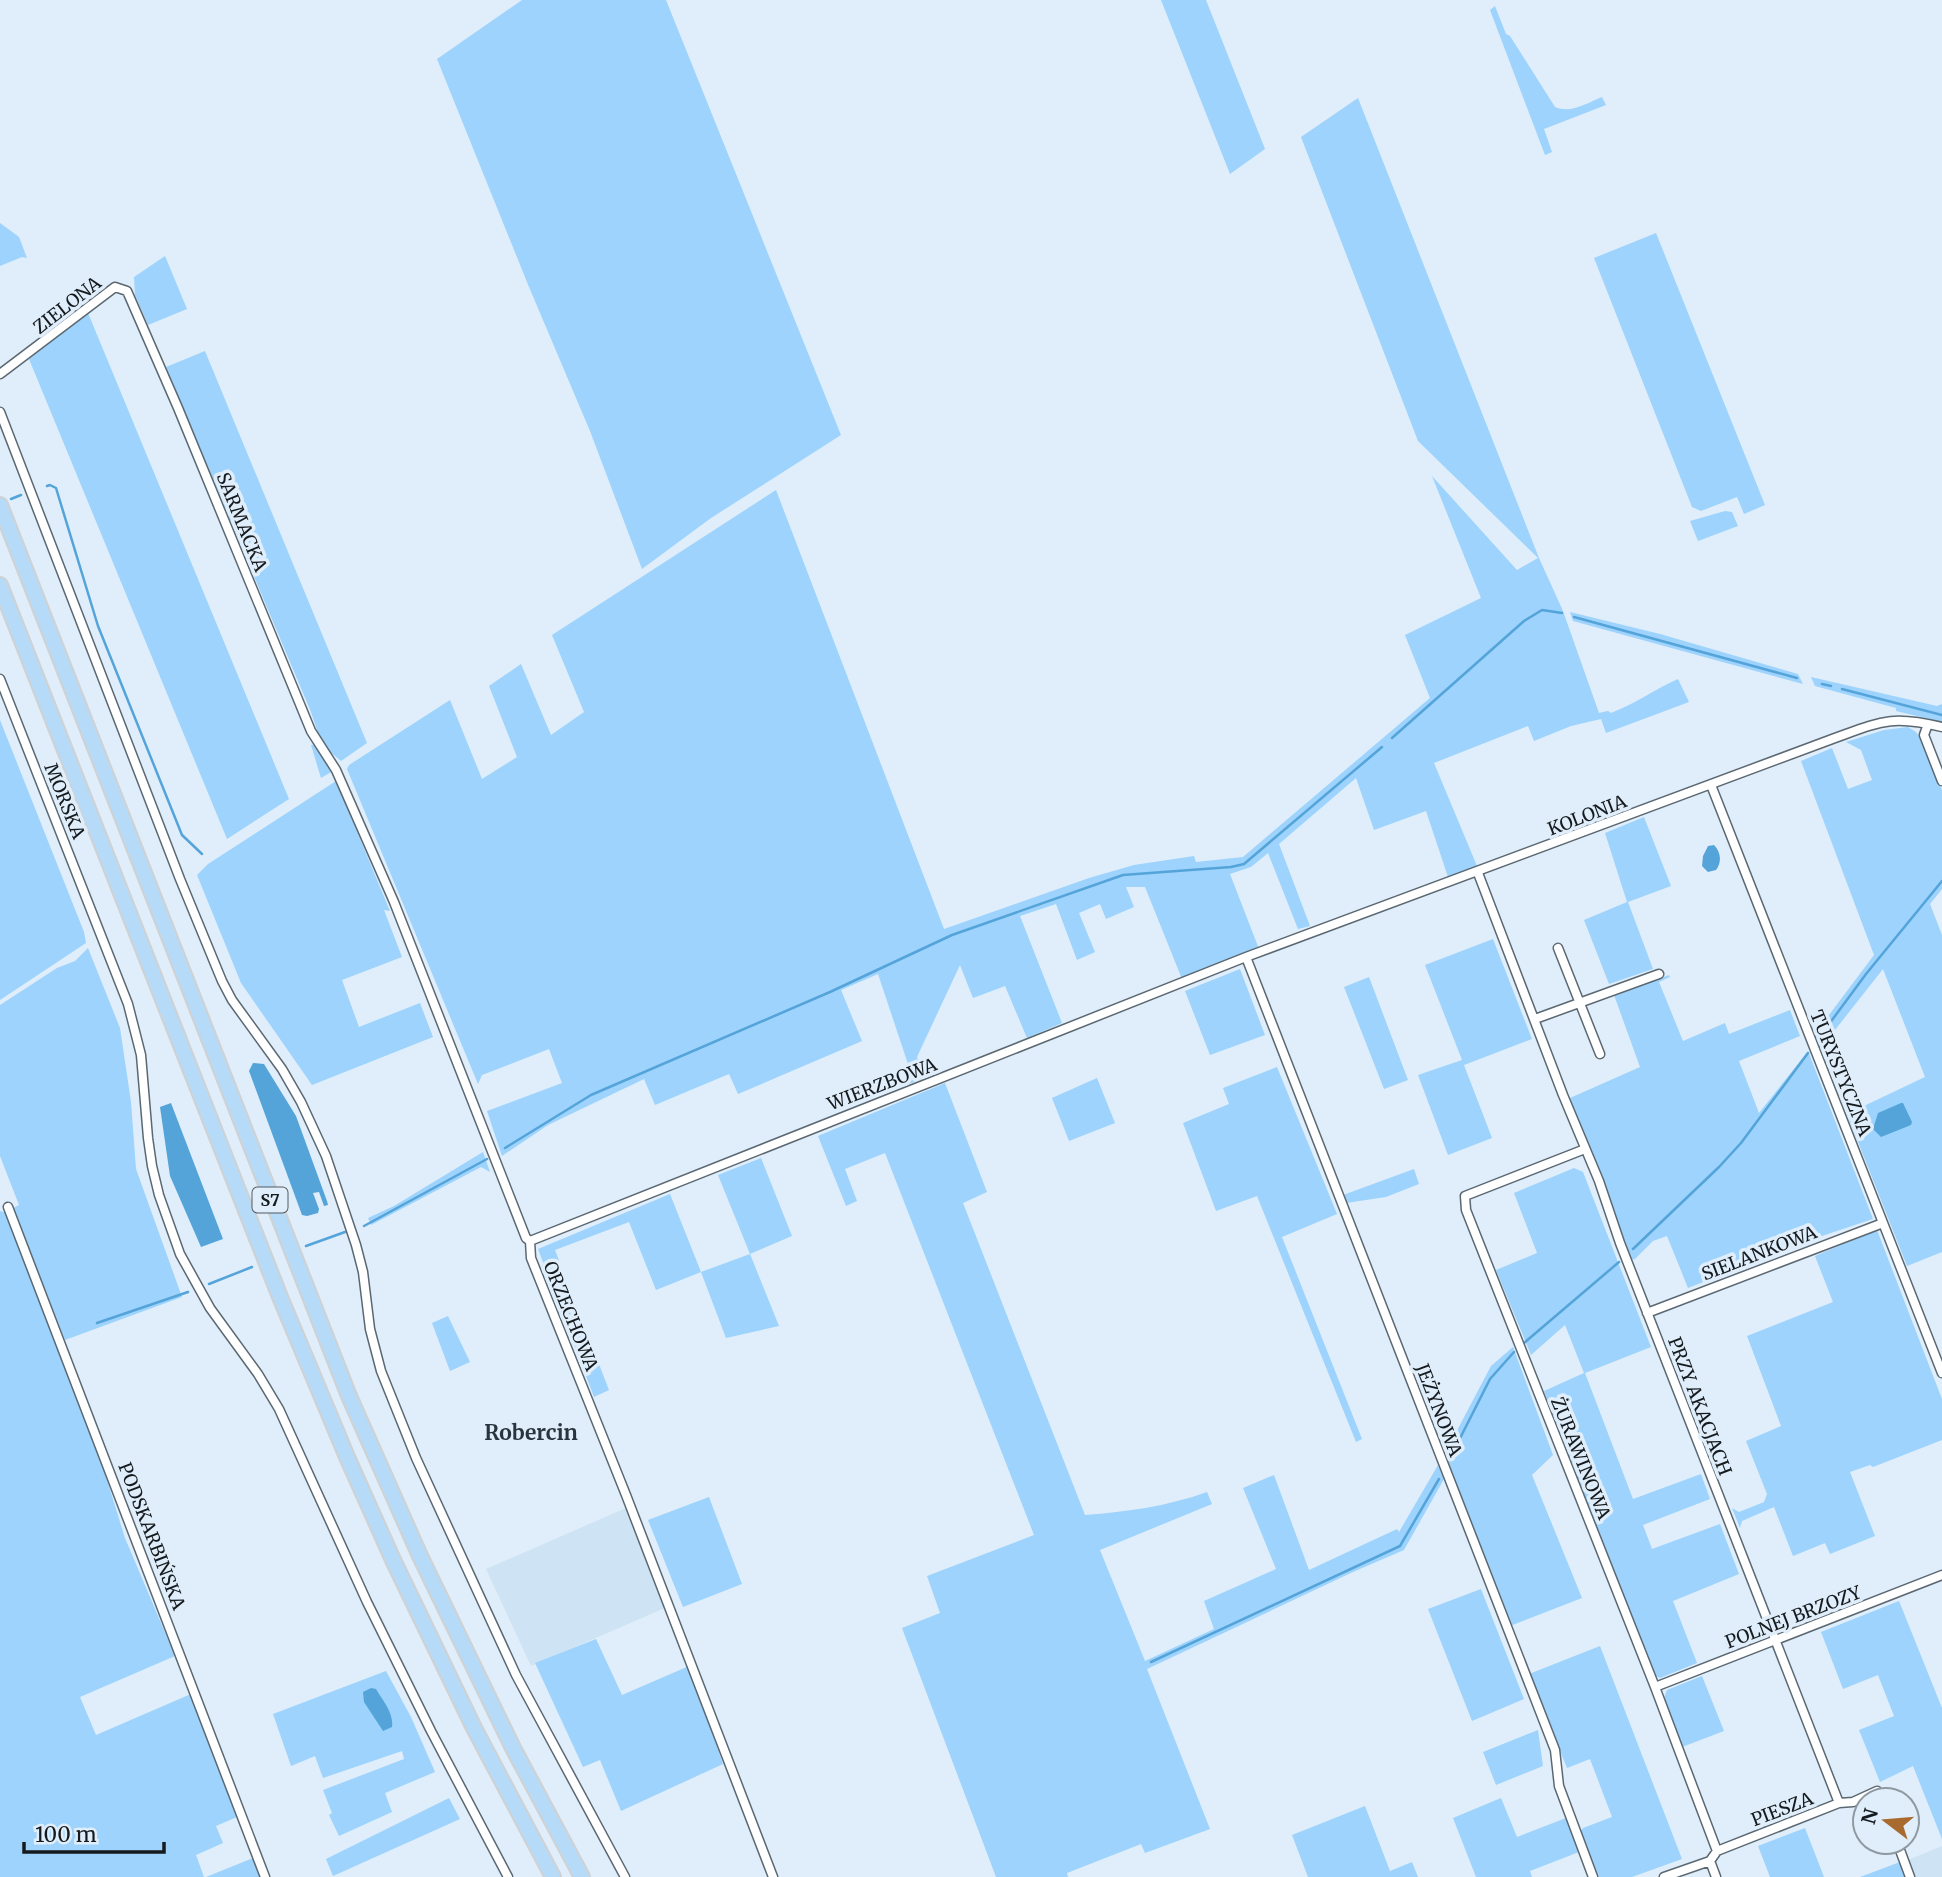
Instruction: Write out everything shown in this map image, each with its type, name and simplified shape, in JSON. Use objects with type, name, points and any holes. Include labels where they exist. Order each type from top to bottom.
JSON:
[{"type":"highway","name":"S7","points":[[0,505],[349,1396],[420,1556],[513,1748],[582,1877]]},
{"type":"highway","name":"S7","points":[[0,585],[280,1297],[347,1457],[474,1728],[553,1877]]},
{"type":"street","name":"ZIELONA","points":[[0,374],[116,287],[120,287]]},
{"type":"street","name":"SARMACKA","points":[[120,287],[127,291],[178,408],[310,731],[337,770]]},
{"type":"street","points":[[0,412],[222,981],[232,1000],[282,1069],[302,1102],[326,1156],[363,1272],[370,1329],[381,1371],[416,1458],[516,1675],[625,1877]]},
{"type":"street","name":"MORSKA","points":[[0,679],[122,987],[141,1055],[152,1166],[159,1195],[180,1254],[210,1308],[258,1374],[279,1409],[372,1613],[430,1731],[508,1877]]},
{"type":"street","name":"KOLONIA","points":[[1246,957],[1883,722],[1911,720],[1942,727]]},
{"type":"street","points":[[1928,724],[1924,735],[1942,781]]},
{"type":"street","name":"ORZECHOWA","points":[[337,770],[394,902],[526,1238],[530,1241],[531,1258],[626,1495],[773,1877]]},
{"type":"street","name":"TURYSTYCZNA","points":[[1711,785],[1942,1373]]},
{"type":"street","name":"PRZY AKACJACH","points":[[1478,873],[1839,1804]]},
{"type":"street","points":[[1558,948],[1600,1054]]},
{"type":"street","name":"WIERZBOWA","points":[[530,1241],[1246,957]]},
{"type":"street","name":"JEŻYNOWA","points":[[1246,957],[1555,1750],[1559,1787],[1593,1877]]},
{"type":"street","points":[[1535,1019],[1659,974]]},
{"type":"street","name":"ŻURAWINOWA","points":[[1586,1149],[1465,1196],[1466,1210],[1717,1851]]},
{"type":"street","name":"PODSKARBIŃSKA","points":[[8,1207],[265,1877]]},
{"type":"street","name":"SIELANKOWA","points":[[1647,1312],[1883,1223]]},
{"type":"street","name":"POLNEJ BRZOZY","points":[[1655,1687],[1942,1576]]},
{"type":"street","name":"PIESZA","points":[[1717,1851],[1839,1804],[1851,1802]]},
{"type":"street","points":[[1664,1877],[1710,1861],[1717,1851]]},
{"type":"street","points":[[1902,1856],[1910,1877]]},
{"type":"street","points":[[1710,1861],[1716,1877]]},
{"type":"shaded area","points":[[522,0],[666,0],[841,435],[711,518],[642,569],[590,431],[437,59]]},
{"type":"shaded area","points":[[1161,0],[1206,0],[1265,149],[1230,174]]},
{"type":"shaded area","points":[[1495,6],[1506,34],[1510,36],[1555,107],[1573,108],[1602,97],[1606,105],[1544,129],[1552,152],[1545,155],[1490,10]]},
{"type":"shaded area","points":[[1358,98],[1539,558],[1563,611],[1599,713],[1611,713],[1678,679],[1689,702],[1606,733],[1601,719],[1571,726],[1534,741],[1528,726],[1434,763],[1477,866],[1448,877],[1426,811],[1374,830],[1356,778],[1279,844],[1310,926],[1298,929],[1268,853],[1251,867],[1230,874],[1259,949],[1182,979],[1145,887],[1126,887],[1134,907],[1106,919],[1100,904],[1079,913],[1095,952],[1077,960],[1056,904],[1020,916],[1062,1023],[1027,1038],[1005,986],[973,998],[960,965],[917,1057],[926,1077],[909,1084],[911,1073],[878,974],[841,990],[862,1041],[738,1094],[729,1074],[655,1105],[644,1079],[548,1125],[502,1156],[487,1111],[562,1083],[549,1049],[482,1075],[478,1084],[347,769],[349,765],[450,700],[482,779],[517,757],[489,686],[521,664],[551,735],[584,712],[552,635],[776,490],[944,929],[1134,865],[1194,856],[1196,862],[1243,857],[1430,698],[1405,635],[1481,598],[1432,476],[1517,570],[1538,558],[1418,441],[1301,137]]},
{"type":"shaded area","points":[[0,223],[19,237],[27,258],[22,257],[0,266]]},
{"type":"shaded area","points":[[1656,233],[1765,505],[1744,514],[1737,497],[1701,511],[1692,507],[1594,258]]},
{"type":"shaded area","points":[[165,256],[187,309],[148,325],[135,295],[134,277]]},
{"type":"shaded area","points":[[88,313],[289,799],[227,839],[29,359]]},
{"type":"shaded area","points":[[205,351],[367,743],[341,761],[322,745],[311,712],[166,367]]},
{"type":"shaded area","points":[[1725,511],[1732,512],[1738,526],[1698,541],[1690,521]]},
{"type":"shaded area","points":[[1570,612],[1660,634],[1798,674],[1803,684],[1573,621]]},
{"type":"shaded area","points":[[1811,677],[1937,706],[1942,704],[1942,722],[1815,686]]},
{"type":"shaded area","points":[[0,720],[86,943],[0,1000]]},
{"type":"shaded area","points":[[1908,727],[1916,732],[1926,747],[1942,790],[1942,889],[1930,904],[1942,935],[1942,1252],[1907,1266],[1847,1114],[1925,1077],[1883,969],[1820,1049],[1814,1035],[1874,955],[1801,761],[1832,748],[1848,789],[1872,780],[1861,750],[1846,742],[1884,730]]},
{"type":"shaded area","points":[[311,745],[315,745],[333,771],[321,778]]},
{"type":"shaded area","points":[[336,781],[390,911],[384,910],[402,957],[342,980],[359,1027],[420,1003],[433,1037],[312,1085],[241,983],[197,875],[208,864]]},
{"type":"shaded area","points":[[1644,817],[1671,886],[1628,902],[1653,969],[1609,984],[1584,920],[1627,902],[1605,833]]},
{"type":"shaded area","points":[[1714,845],[1720,860],[1716,870],[1708,872],[1702,866],[1703,856],[1708,846]]},
{"type":"shaded area","points":[[1493,939],[1532,1039],[1464,1065],[1492,1138],[1448,1155],[1418,1075],[1462,1060],[1425,965]]},
{"type":"shaded area","points":[[88,948],[120,1028],[131,1102],[136,1169],[182,1297],[65,1340],[13,1208],[19,1205],[0,1156],[0,1005],[57,968],[75,961]]},
{"type":"shaded area","points":[[1240,969],[1265,1035],[1210,1055],[1185,991]]},
{"type":"shaded area","points":[[1669,975],[1670,977],[1659,982],[1683,1041],[1725,1023],[1729,1034],[1790,1010],[1800,1036],[1739,1061],[1759,1113],[1808,1051],[1873,1219],[1810,1240],[1688,1288],[1667,1236],[1653,1241],[1631,1260],[1570,1098],[1640,1067],[1614,995]]},
{"type":"shaded area","points":[[1369,977],[1408,1080],[1384,1089],[1344,987]]},
{"type":"shaded area","points":[[253,1063],[264,1064],[296,1116],[328,1205],[324,1206],[319,1192],[313,1193],[318,1213],[302,1215],[249,1071]]},
{"type":"shaded area","points":[[1277,1067],[1337,1214],[1282,1237],[1362,1439],[1356,1442],[1257,1196],[1216,1211],[1183,1123],[1229,1104],[1223,1088]]},
{"type":"shaded area","points":[[1097,1078],[1115,1123],[1069,1141],[1052,1098]]},
{"type":"shaded area","points":[[945,1083],[987,1192],[963,1203],[1085,1515],[1147,1508],[1207,1492],[1212,1504],[1100,1550],[1145,1661],[1214,1629],[1204,1601],[1276,1569],[1243,1488],[1274,1475],[1309,1570],[1397,1529],[1399,1532],[1438,1465],[1444,1479],[1404,1550],[1147,1669],[1210,1829],[1145,1853],[1141,1844],[1067,1873],[1068,1877],[996,1877],[902,1628],[940,1613],[927,1576],[1034,1535],[885,1153],[845,1169],[857,1201],[846,1206],[818,1136]]},
{"type":"shaded area","points":[[171,1103],[223,1239],[201,1247],[170,1176],[160,1107]]},
{"type":"shaded area","points":[[1901,1103],[1912,1122],[1911,1125],[1881,1137],[1873,1129],[1878,1113]]},
{"type":"shaded area","points":[[483,1152],[490,1172],[481,1167],[371,1225],[368,1218],[394,1206]]},
{"type":"shaded area","points":[[761,1158],[792,1236],[750,1254],[718,1175]]},
{"type":"shaded area","points":[[1574,1168],[1583,1172],[1651,1347],[1585,1373],[1633,1499],[1701,1474],[1710,1499],[1643,1525],[1652,1549],[1720,1524],[1739,1574],[1673,1601],[1697,1663],[1660,1678],[1654,1675],[1544,1391],[1584,1373],[1565,1325],[1531,1355],[1496,1270],[1537,1253],[1514,1193]]},
{"type":"shaded area","points":[[1414,1169],[1419,1184],[1386,1197],[1346,1203],[1343,1195]]},
{"type":"shaded area","points":[[670,1194],[701,1272],[656,1290],[629,1222],[555,1250],[609,1390],[594,1397],[538,1249]]},
{"type":"shaded area","points":[[0,1211],[8,1213],[99,1454],[125,1538],[175,1656],[80,1697],[96,1735],[191,1694],[237,1817],[216,1826],[223,1843],[196,1855],[204,1877],[0,1877]]},
{"type":"shaded area","points":[[1877,1230],[1942,1399],[1942,1440],[1873,1467],[1870,1465],[1850,1472],[1875,1536],[1830,1554],[1825,1543],[1793,1556],[1774,1507],[1742,1521],[1740,1528],[1732,1508],[1739,1512],[1764,1502],[1767,1494],[1746,1441],[1781,1426],[1747,1336],[1833,1302],[1815,1256]]},
{"type":"shaded area","points":[[750,1254],[779,1326],[726,1338],[701,1272]]},
{"type":"shaded area","points":[[448,1316],[470,1362],[450,1371],[432,1323]]},
{"type":"shaded area","points":[[1513,1347],[1553,1455],[1532,1475],[1582,1598],[1510,1626],[1443,1457],[1491,1366]]},
{"type":"shaded area","points":[[709,1497],[742,1584],[683,1607],[648,1520]]},
{"type":"shaded area","points":[[626,1508],[665,1608],[531,1666],[486,1569]]},
{"type":"shaded area","points":[[1481,1589],[1524,1699],[1472,1721],[1428,1609]]},
{"type":"shaded area","points":[[1899,1601],[1942,1708],[1942,1839],[1913,1766],[1880,1782],[1859,1730],[1894,1716],[1878,1675],[1843,1689],[1821,1632]]},
{"type":"shaded area","points":[[596,1639],[622,1695],[689,1666],[723,1764],[621,1811],[600,1760],[583,1767],[535,1663]]},
{"type":"shaded area","points":[[1600,1646],[1682,1859],[1632,1877],[1599,1877],[1580,1832],[1583,1828],[1612,1817],[1590,1759],[1567,1768],[1529,1674]]},
{"type":"shaded area","points":[[386,1671],[411,1717],[435,1772],[385,1793],[392,1812],[339,1836],[329,1815],[332,1813],[323,1790],[404,1759],[402,1751],[323,1778],[315,1756],[291,1766],[273,1714]]},
{"type":"shaded area","points":[[1702,1676],[1724,1731],[1682,1747],[1664,1698],[1667,1690]]},
{"type":"shaded area","points":[[376,1689],[391,1717],[392,1727],[383,1731],[364,1702],[363,1692]]},
{"type":"shaded area","points":[[1538,1730],[1543,1766],[1496,1785],[1483,1752]]},
{"type":"shaded area","points":[[449,1798],[460,1819],[333,1876],[326,1859]]},
{"type":"shaded area","points":[[1501,1798],[1517,1837],[1566,1818],[1579,1852],[1530,1871],[1532,1877],[1476,1877],[1453,1818]]},
{"type":"shaded area","points":[[1365,1806],[1390,1871],[1412,1862],[1418,1877],[1308,1877],[1292,1835]]},
{"type":"shaded area","points":[[1805,1828],[1824,1877],[1770,1877],[1758,1846]]},
{"type":"shaded area","points":[[1942,1846],[1942,1877],[1915,1877],[1908,1860]]},
{"type":"shaded area","points":[[253,1858],[261,1877],[206,1877]]},
{"type":"shaded area","points":[[1900,1862],[1906,1877],[1860,1877]]},
{"type":"waterway","points":[[47,486],[56,488],[98,626],[182,835],[202,854]]},
{"type":"waterway","points":[[11,499],[21,495]]},
{"type":"waterway","points":[[1392,738],[1524,621],[1542,610],[1562,613]]},
{"type":"waterway","points":[[1574,617],[1797,678]]},
{"type":"waterway","points":[[1822,684],[1831,686]]},
{"type":"waterway","points":[[1842,689],[1942,715]]},
{"type":"waterway","points":[[505,1148],[591,1095],[830,992],[952,935],[1123,875],[1244,864],[1382,747]]},
{"type":"waterway","points":[[1818,1039],[1866,974],[1942,881]]},
{"type":"waterway","points":[[1633,1249],[1741,1143],[1808,1053]]},
{"type":"waterway","points":[[364,1226],[487,1159]]},
{"type":"waterway","points":[[306,1246],[345,1232]]},
{"type":"waterway","points":[[1524,1343],[1619,1262]]},
{"type":"waterway","points":[[209,1284],[252,1267]]},
{"type":"waterway","points":[[97,1323],[188,1292]]},
{"type":"waterway","points":[[1449,1460],[1490,1379],[1514,1352]]},
{"type":"waterway","points":[[1151,1662],[1400,1546],[1439,1479]]},
{"type":"district","name":"Robercin","points":[[531,1432]]}]
